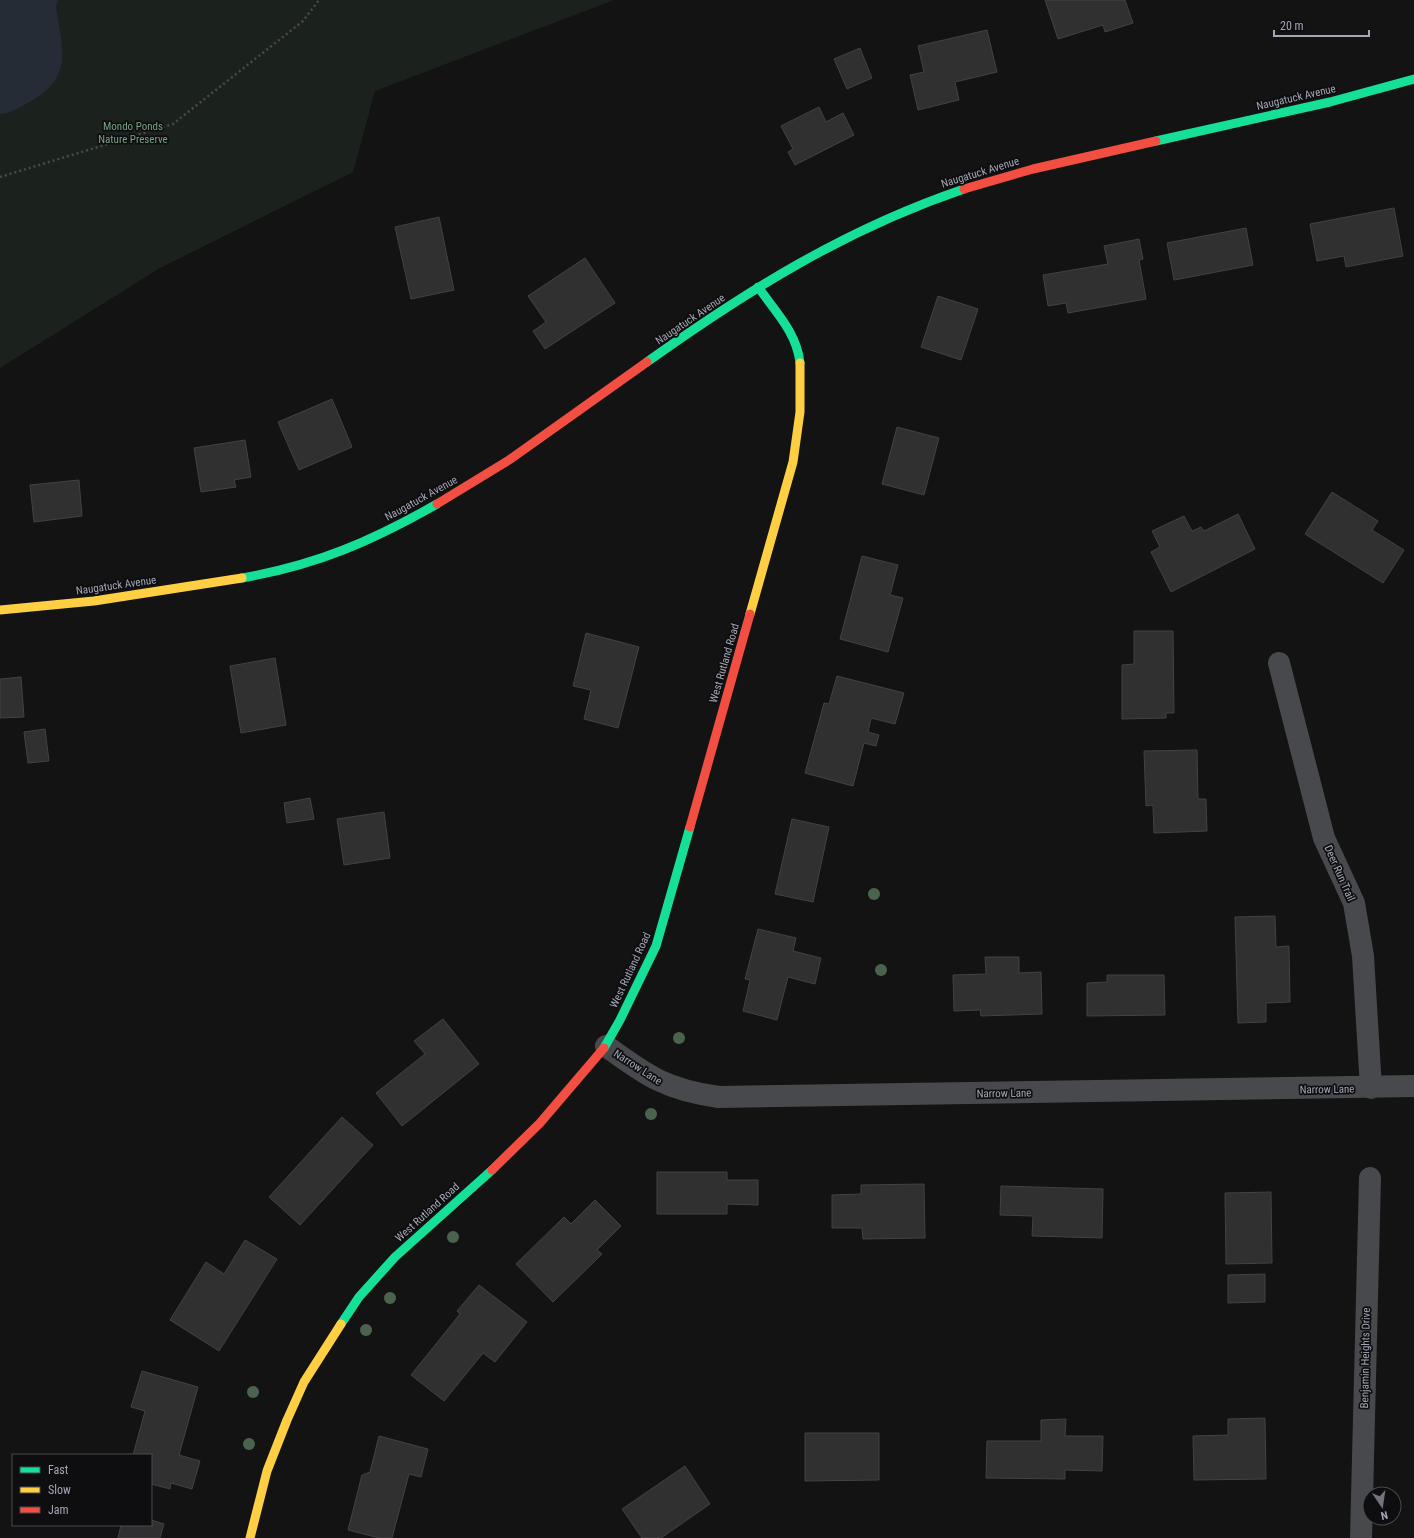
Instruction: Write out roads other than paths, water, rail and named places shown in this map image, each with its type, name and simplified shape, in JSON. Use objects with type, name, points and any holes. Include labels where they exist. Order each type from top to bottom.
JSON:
[{"type":"main road","name":"Naugatuck Avenue","points":[[0,610],[101,600],[220,581],[279,570],[348,549],[447,499],[506,462],[758,287],[853,234],[907,210],[993,180],[1105,152],[1330,102],[1414,79]]},
{"type":"main road","name":"West Rutland Road","points":[[250,1538],[267,1471],[286,1420],[308,1377],[360,1297],[395,1257],[494,1168],[540,1123],[606,1046],[656,946],[793,462],[800,411],[801,383],[799,359],[794,339],[789,330],[758,287]]},
{"type":"street","name":"Deer Run Trail","points":[[1279,663],[1324,838],[1354,903],[1363,956],[1371,1088]]},
{"type":"street","name":"Narrow Lane","points":[[606,1046],[639,1070],[665,1084],[692,1093],[719,1097],[1371,1088],[1414,1086]]},
{"type":"street","name":"Benjamin Heights Drive","points":[[1361,1538],[1370,1178]]},
{"type":"park label","name":"Mondo Ponds Nature Preserve","points":[[133,132]]}]
